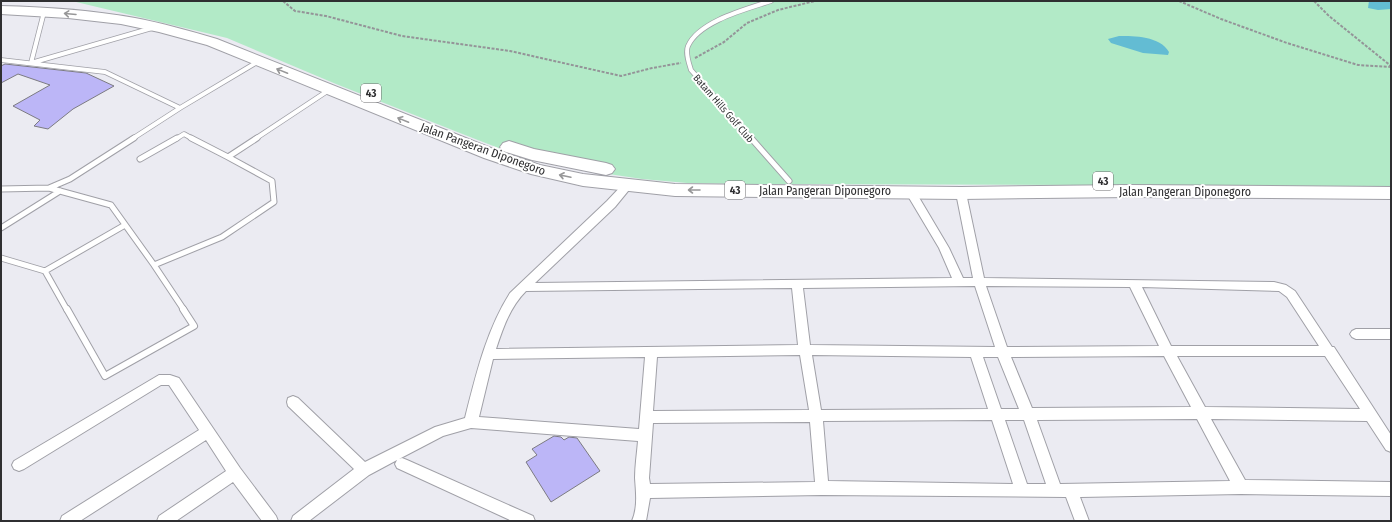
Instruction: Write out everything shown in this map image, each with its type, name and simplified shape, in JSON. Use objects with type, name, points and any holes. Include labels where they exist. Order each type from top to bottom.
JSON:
[{"type":"highway","name":"Jalan Pangeran Diponegoro","points":[[68,1],[120,9],[220,31],[485,139],[532,154],[587,166],[667,177],[789,181],[1391,183]]},
{"type":"highway","name":"Jalan Pangeran Diponegoro","points":[[1,10],[44,12],[108,18],[155,27],[212,42],[490,154],[537,170],[584,180],[675,190],[961,193],[1131,191],[1391,193]]},
{"type":"street","points":[[471,422],[489,354],[506,307],[524,287],[611,204],[628,185]]},
{"type":"street","points":[[910,192],[944,248],[959,282]]},
{"type":"street","points":[[961,193],[979,282],[1002,351],[1028,414],[1055,490]]},
{"type":"street","points":[[524,287],[959,282],[1134,282],[1274,286],[1282,288],[1291,294],[1330,351],[1391,446]]},
{"type":"street","points":[[1134,282],[1167,350],[1241,487]]},
{"type":"street","points":[[797,284],[805,350],[816,416],[822,488]]},
{"type":"street","points":[[1356,334],[1391,334]]},
{"type":"street","points":[[489,354],[805,350],[975,352],[1167,350],[1330,351]]},
{"type":"street","points":[[975,352],[1022,489]]},
{"type":"street","points":[[639,521],[641,517],[644,490],[642,478],[644,435],[651,353]]},
{"type":"street","points":[[19,465],[159,380],[166,379],[175,382],[235,473],[271,521]]},
{"type":"street","points":[[293,402],[364,470]]},
{"type":"street","points":[[646,417],[1202,413],[1372,415]]},
{"type":"street","points":[[298,521],[364,470],[440,432],[471,422],[644,435]]},
{"type":"street","points":[[67,521],[208,432]]},
{"type":"street","points":[[402,464],[528,521]]},
{"type":"street","points":[[164,521],[235,473]]},
{"type":"street","points":[[644,490],[822,488],[1071,490],[1241,487],[1391,489]]},
{"type":"street","points":[[1071,490],[1082,521]]},
{"type":"lane","name":"Batam Hills Golf Club","points":[[771,1],[730,15],[710,25],[697,35],[688,46],[688,62],[691,70],[789,181]]},
{"type":"lane","points":[[31,63],[44,12]]},
{"type":"lane","points":[[31,63],[155,27]]},
{"type":"lane","points":[[1,60],[105,72],[180,108]]},
{"type":"lane","points":[[49,188],[70,179],[180,108],[259,62]]},
{"type":"lane","points":[[228,157],[329,90]]},
{"type":"lane","points":[[140,159],[184,134],[272,181],[274,202],[222,237],[154,265]]},
{"type":"lane","points":[[1,189],[49,188],[111,205],[154,265],[194,326],[105,376],[45,270]]},
{"type":"lane","points":[[1,228],[60,191]]},
{"type":"lane","points":[[1,258],[45,270],[126,225]]},
{"type":"path","points":[[283,1],[295,11],[326,16],[402,36],[510,51],[621,76],[652,68],[688,62],[724,42],[747,24],[778,10],[815,1]]},
{"type":"path","points":[[1179,1],[1221,19],[1287,43],[1358,65],[1391,67]]},
{"type":"path","points":[[1314,1],[1329,16],[1391,67]]},
{"type":"green space","points":[[72,1],[1391,1],[1391,186],[739,184],[687,183],[642,179],[582,170],[542,161],[501,149],[336,84],[227,38]]},
{"type":"water","points":[[1369,1],[1391,1],[1391,9],[1378,10],[1368,8]]},
{"type":"water","points":[[1119,36],[1139,37],[1153,40],[1165,47],[1169,52],[1168,55],[1143,53],[1111,43],[1108,39]]},
{"type":"building","points":[[5,64],[86,73],[114,86],[73,109],[48,129],[34,126],[40,120],[13,106],[50,85],[18,74],[1,83],[1,66]]},
{"type":"building","points":[[554,436],[561,437],[564,440],[569,437],[577,438],[600,471],[551,502],[526,462],[537,455],[532,449]]}]
